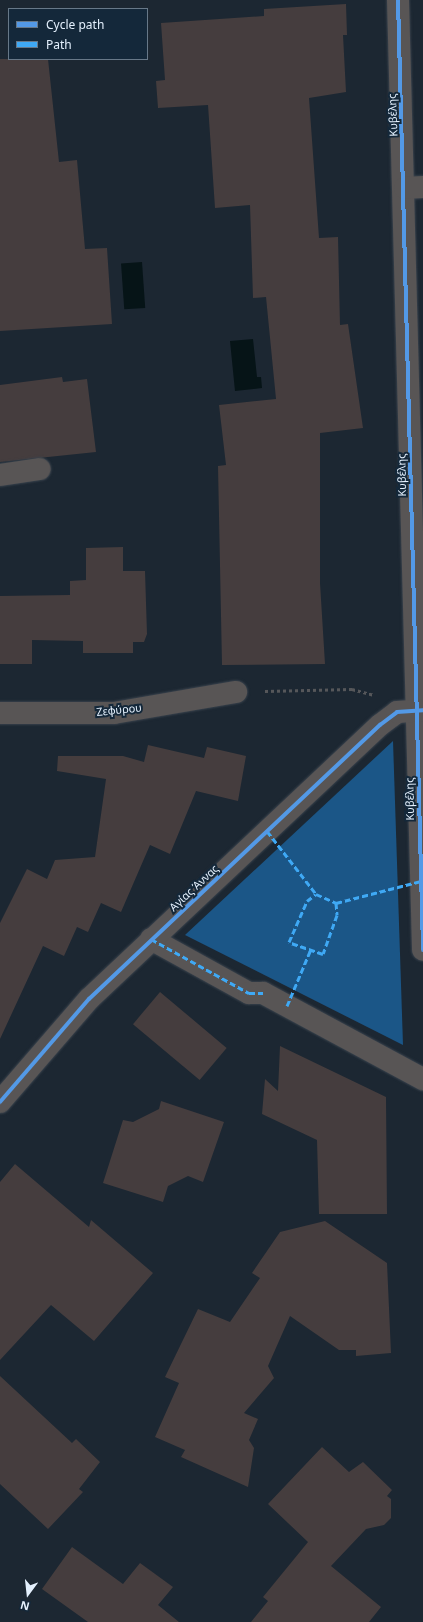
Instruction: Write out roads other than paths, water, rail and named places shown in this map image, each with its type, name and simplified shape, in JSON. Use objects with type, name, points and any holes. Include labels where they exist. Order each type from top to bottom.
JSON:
[{"type":"street","name":"Κυβέλης","points":[[398,0],[414,187],[412,711],[423,950]]},
{"type":"street","points":[[0,475],[40,469]]},
{"type":"street","name":"Ζεφύρου","points":[[0,713],[114,713],[236,692]]},
{"type":"street","name":"Αγίας Άννας","points":[[0,1102],[9,1079],[151,939],[412,711]]},
{"type":"street","points":[[151,939],[249,993],[263,993],[423,1079]]}]
